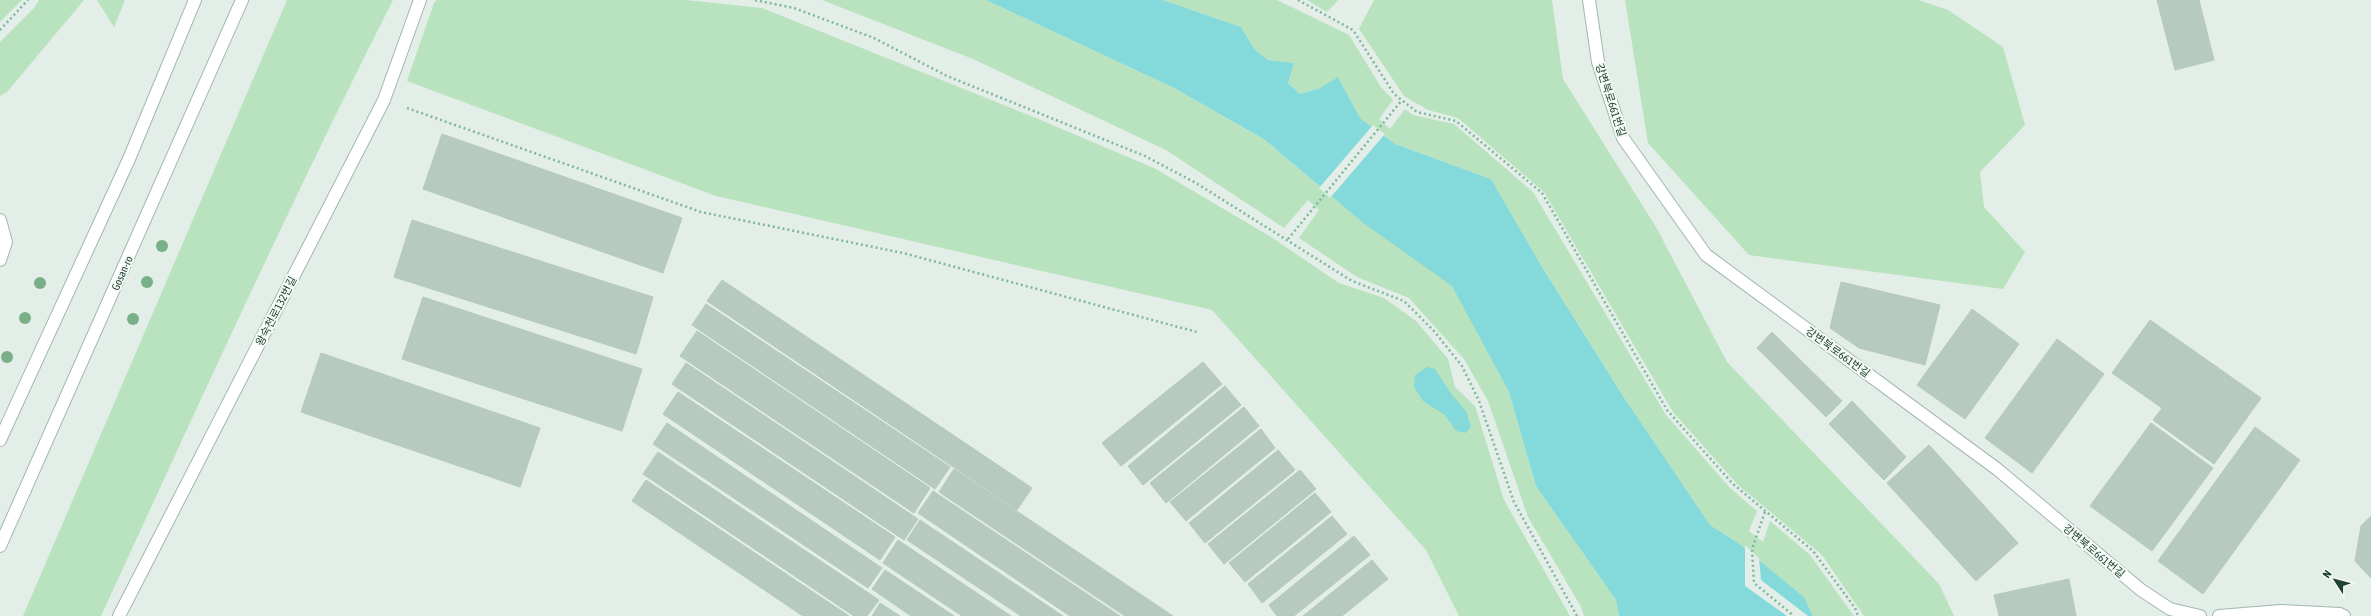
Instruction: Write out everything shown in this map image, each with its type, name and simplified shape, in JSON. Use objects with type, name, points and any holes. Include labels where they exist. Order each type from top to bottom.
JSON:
[{"type":"street","points":[[0,440],[129,159],[195,0]]},
{"type":"street","name":"Gosan-ro","points":[[0,546],[242,0]]},
{"type":"street","name":"왕숙천로132번길","points":[[119,616],[384,100],[420,0]]},
{"type":"street","name":"강변북로661번길","points":[[1589,0],[1598,62],[1623,138],[1706,255],[1998,469],[2141,590],[2170,609],[2200,616]]},
{"type":"street","points":[[0,220],[6,242],[0,260]]},
{"type":"street","points":[[2219,616],[2281,611],[2340,614],[2344,616]]},
{"type":"path","points":[[0,30],[28,0]]},
{"type":"path","points":[[755,0],[794,8],[874,38],[947,76],[1145,156],[1196,183],[1352,281],[1404,302],[1434,331],[1462,366],[1479,401],[1514,502],[1577,616]]},
{"type":"path","points":[[1298,0],[1353,30],[1394,94],[1416,112],[1456,121],[1542,193],[1667,410],[1732,483],[1813,551],[1856,608],[1858,616]]},
{"type":"path","points":[[384,100],[701,212],[904,253],[1197,332]]},
{"type":"path","points":[[1287,239],[1402,100]]},
{"type":"path","points":[[1765,511],[1752,549],[1754,583],[1794,616]]},
{"type":"green space","points":[[0,0],[22,0],[0,22]]},
{"type":"green space","points":[[39,0],[84,0],[7,92],[0,96],[0,42],[34,8]]},
{"type":"green space","points":[[97,0],[125,0],[114,27]]},
{"type":"green space","points":[[287,0],[393,0],[280,230],[101,616],[23,616]]},
{"type":"green space","points":[[437,0],[686,0],[762,8],[1036,118],[1156,169],[1271,237],[1339,283],[1384,298],[1416,321],[1448,359],[1455,387],[1475,406],[1504,500],[1570,616],[1459,616],[1426,550],[1212,310],[716,196],[407,81],[434,3]]},
{"type":"green space","points":[[822,0],[986,0],[1174,88],[1266,141],[1363,223],[1453,286],[1509,392],[1536,486],[1616,600],[1619,616],[1584,616],[1580,605],[1528,517],[1488,401],[1464,359],[1409,298],[1357,277],[1299,238],[1319,210],[1308,200],[1284,228],[1166,150],[973,59]]},
{"type":"green space","points":[[1163,0],[1277,0],[1349,35],[1381,87],[1393,100],[1379,119],[1390,129],[1405,109],[1413,115],[1454,124],[1533,192],[1666,415],[1730,488],[1757,511],[1749,531],[1763,542],[1770,521],[1810,555],[1854,616],[1813,616],[1804,597],[1738,543],[1710,525],[1621,393],[1542,267],[1491,179],[1395,144],[1360,118],[1338,77],[1318,89],[1300,94],[1288,83],[1294,63],[1268,60],[1255,50],[1241,27]]},
{"type":"green space","points":[[1307,0],[1338,0],[1327,12]]},
{"type":"green space","points":[[1374,0],[1552,0],[1563,79],[1656,227],[1727,362],[1939,584],[1954,616],[1864,616],[1822,555],[1737,484],[1673,412],[1544,192],[1458,118],[1428,110],[1404,96],[1359,29]]},
{"type":"green space","points":[[1625,0],[1919,0],[1948,10],[2003,47],[2025,125],[1980,172],[1984,207],[2025,252],[2003,289],[1749,255],[1648,143]]},
{"type":"water","points":[[986,0],[1163,0],[1241,27],[1255,50],[1268,60],[1294,63],[1288,83],[1300,94],[1318,89],[1338,77],[1360,118],[1395,144],[1491,179],[1542,267],[1621,393],[1710,525],[1738,543],[1804,597],[1813,616],[1619,616],[1616,600],[1536,486],[1509,392],[1452,286],[1363,223],[1265,140],[1174,88]]},
{"type":"water","points":[[1427,367],[1435,369],[1452,395],[1466,411],[1471,427],[1465,433],[1456,431],[1445,415],[1423,401],[1414,387],[1415,375]]},
{"type":"pier","points":[[1373,125],[1385,134],[1330,198],[1319,188]]},
{"type":"pier","points":[[1745,545],[1759,558],[1761,580],[1808,616],[1787,616],[1745,586]]},
{"type":"building","points":[[2157,0],[2199,0],[2214,60],[2175,70]]},
{"type":"building","points":[[442,134],[682,218],[663,273],[423,189]]},
{"type":"building","points":[[412,220],[653,297],[636,354],[394,277]]},
{"type":"building","points":[[722,280],[1032,488],[1017,510],[707,301]]},
{"type":"building","points":[[1841,282],[1940,305],[1925,365],[1859,348],[1830,328]]},
{"type":"building","points":[[423,297],[642,369],[622,431],[402,359]]},
{"type":"building","points":[[706,304],[950,467],[935,489],[692,325]]},
{"type":"building","points":[[1972,309],[2019,344],[1965,419],[1917,385]]},
{"type":"building","points":[[2150,320],[2261,398],[2214,464],[2153,420],[2162,408],[2112,373]]},
{"type":"building","points":[[697,331],[930,488],[914,513],[680,356]]},
{"type":"building","points":[[1772,332],[1842,401],[1826,417],[1757,348]]},
{"type":"building","points":[[2057,339],[2104,374],[2032,473],[1985,438]]},
{"type":"building","points":[[321,353],[540,428],[520,487],[301,412]]},
{"type":"building","points":[[1203,362],[1222,384],[1121,466],[1102,443]]},
{"type":"building","points":[[686,363],[918,519],[904,540],[672,384]]},
{"type":"building","points":[[1225,386],[1241,405],[1143,485],[1128,466]]},
{"type":"building","points":[[678,392],[895,537],[880,560],[663,414]]},
{"type":"building","points":[[1852,401],[1906,457],[1884,480],[1829,424]]},
{"type":"building","points":[[1244,407],[1259,426],[1166,503],[1150,483]]},
{"type":"building","points":[[667,423],[882,568],[868,588],[653,444]]},
{"type":"building","points":[[2151,423],[2213,468],[2152,551],[2090,506]]},
{"type":"building","points":[[2255,427],[2300,460],[2203,594],[2158,561]]},
{"type":"building","points":[[1261,429],[1275,448],[1186,521],[1170,502]]},
{"type":"building","points":[[1929,445],[2018,543],[1976,581],[1887,483]]},
{"type":"building","points":[[1278,450],[1295,470],[1205,543],[1189,523]]},
{"type":"building","points":[[658,452],[879,600],[867,616],[854,616],[643,474]]},
{"type":"building","points":[[954,469],[1173,616],[1125,616],[939,492]]},
{"type":"building","points":[[1300,470],[1316,489],[1224,564],[1208,544]]},
{"type":"building","points":[[646,480],[849,616],[803,616],[632,501]]},
{"type":"building","points":[[933,491],[1120,616],[1070,616],[918,513]]},
{"type":"building","points":[[1315,493],[1331,512],[1245,582],[1229,563]]},
{"type":"building","points":[[1332,516],[1347,534],[1262,603],[1248,584]]},
{"type":"building","points":[[2371,516],[2371,578],[2355,561],[2361,526]]},
{"type":"building","points":[[920,520],[1063,616],[1021,616],[907,540]]},
{"type":"building","points":[[1354,536],[1370,555],[1294,616],[1277,616],[1269,605]]},
{"type":"building","points":[[898,540],[1011,616],[962,616],[883,563]]},
{"type":"building","points":[[1372,560],[1388,579],[1342,616],[1303,616]]},
{"type":"building","points":[[885,570],[954,616],[911,616],[872,589]]},
{"type":"building","points":[[2069,579],[2076,616],[1999,616],[1994,595]]},
{"type":"building","points":[[880,603],[900,616],[872,616]]}]
